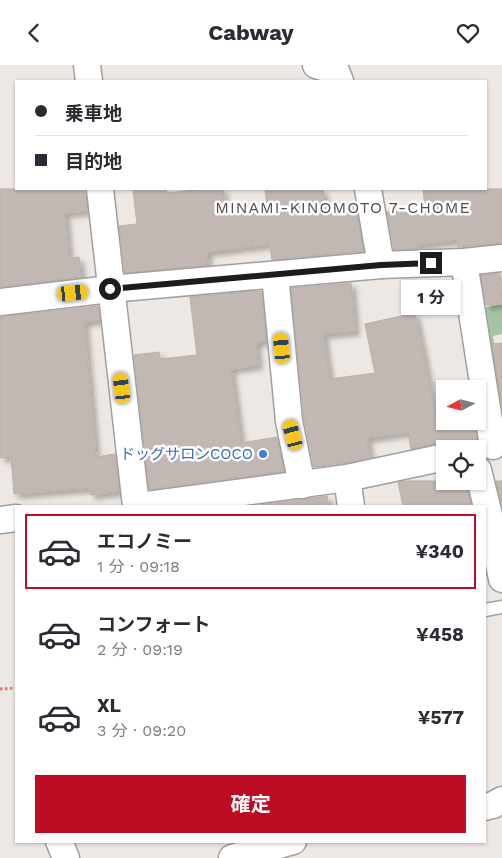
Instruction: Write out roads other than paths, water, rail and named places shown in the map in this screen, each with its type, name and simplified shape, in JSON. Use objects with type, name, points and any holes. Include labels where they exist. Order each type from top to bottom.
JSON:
[{"type":"street","points":[[87,65],[89,80]]},
{"type":"street","points":[[316,65],[336,71],[340,80]]},
{"type":"street","points":[[100,190],[136,505]]},
{"type":"street","points":[[368,190],[381,265]]},
{"type":"street","points":[[0,301],[110,289],[381,265],[464,262],[502,258]]},
{"type":"street","points":[[464,262],[491,447]]},
{"type":"street","points":[[276,275],[289,421],[302,485]]},
{"type":"street","points":[[148,505],[347,478],[436,459]]},
{"type":"street","points":[[347,478],[351,505]]},
{"type":"street","points":[[483,490],[502,579]]},
{"type":"street","points":[[0,520],[15,518]]},
{"type":"street","points":[[486,807],[502,800]]},
{"type":"street","points":[[60,843],[66,858]]},
{"type":"street","points":[[232,858],[286,843]]},
{"type":"lane","points":[[486,610],[502,607]]},
{"type":"place","name":"ドッグサロンCOCO","points":[[263,454]]},
{"type":"district","name":"MINAMI-KINOMOTO 7-CHOME","points":[[343,207]]}]
